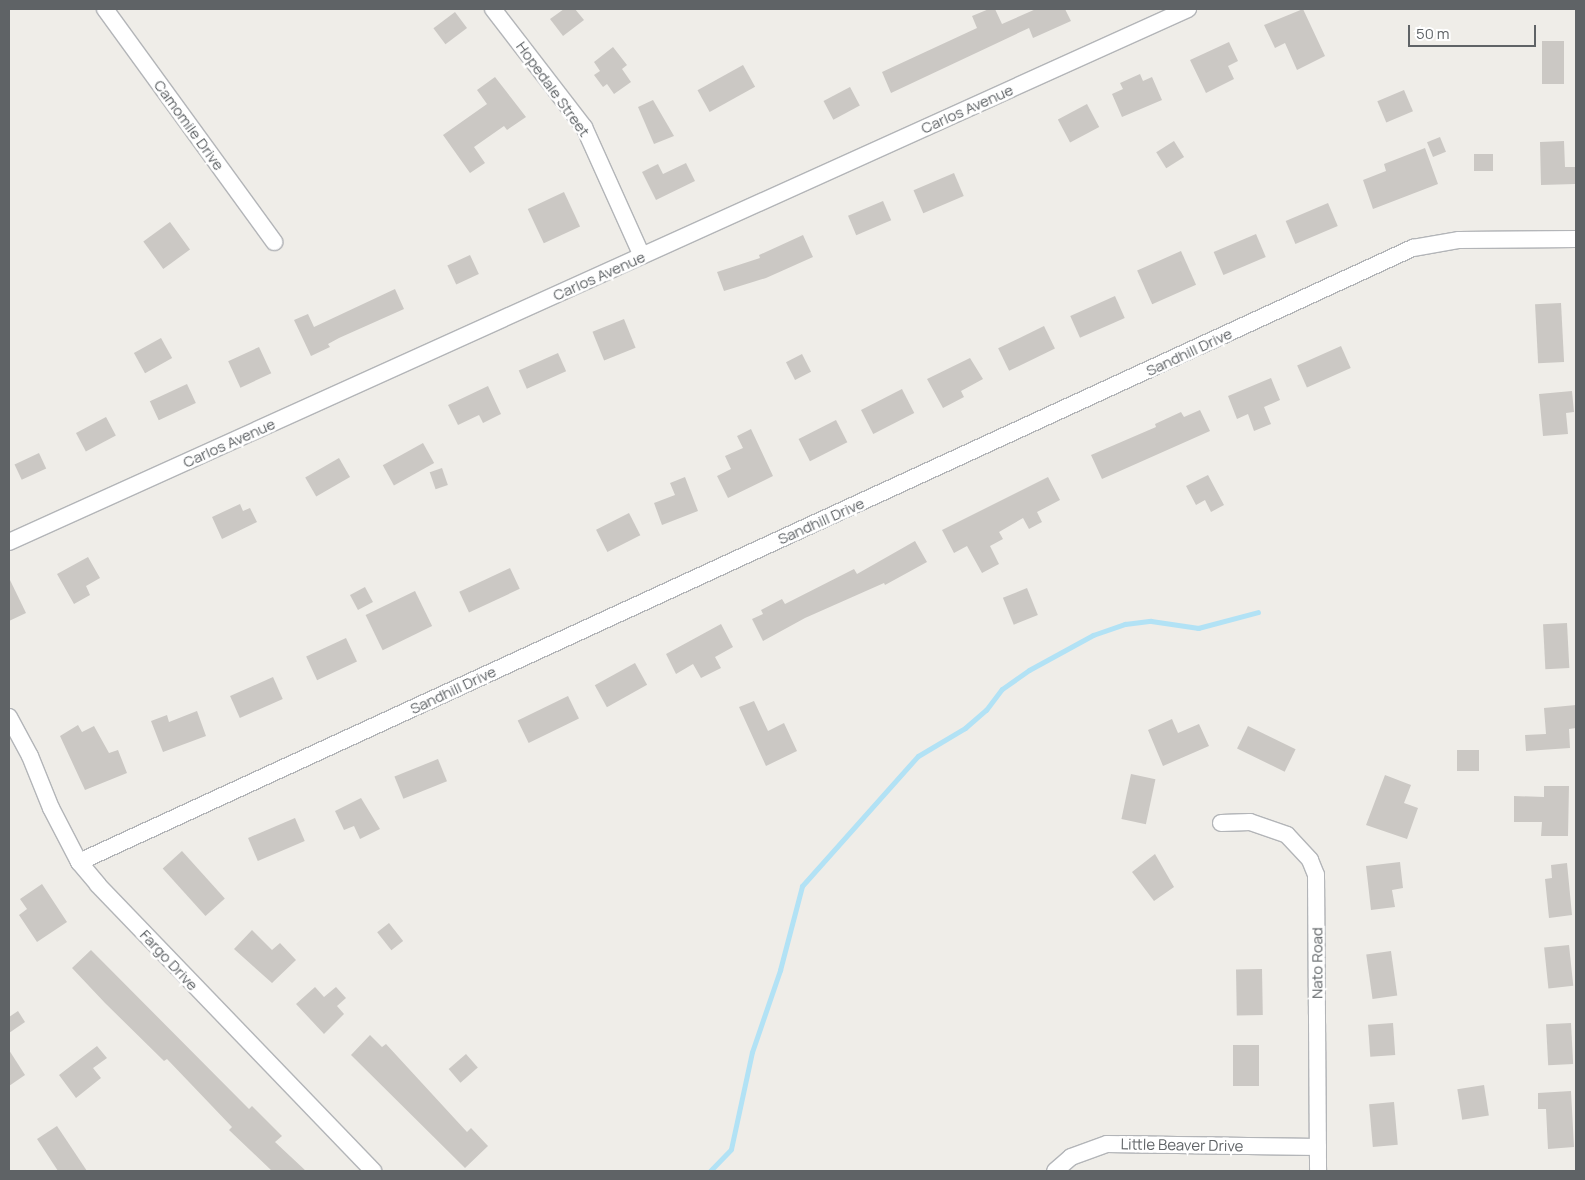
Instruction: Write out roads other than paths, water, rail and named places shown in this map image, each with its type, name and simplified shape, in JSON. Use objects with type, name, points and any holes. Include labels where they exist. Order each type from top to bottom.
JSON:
[{"type":"street","name":"Camomile Drive","points":[[105,9],[274,242]]},
{"type":"street","name":"Hopedale Street","points":[[493,9],[584,127],[642,256]]},
{"type":"street","name":"Carlos Avenue","points":[[9,542],[1188,9]]},
{"type":"street","name":"Sandhill Drive","points":[[79,862],[1413,248],[1459,240],[1576,239]]},
{"type":"street","name":"Fargo Drive","points":[[9,717],[79,862],[282,1080],[372,1171]]},
{"type":"street","name":"Nato Road","points":[[1221,823],[1250,822],[1287,835],[1310,860],[1316,875],[1318,1171]]},
{"type":"street","name":"Little Beaver Drive","points":[[1055,1171],[1071,1156],[1107,1144],[1318,1146]]},
{"type":"waterway","points":[[710,1171],[731,1149],[752,1052],[780,970],[802,886],[918,756],[965,728],[986,710],[1002,689],[1029,670],[1093,635],[1125,624],[1151,621],[1198,628],[1258,612]]}]
